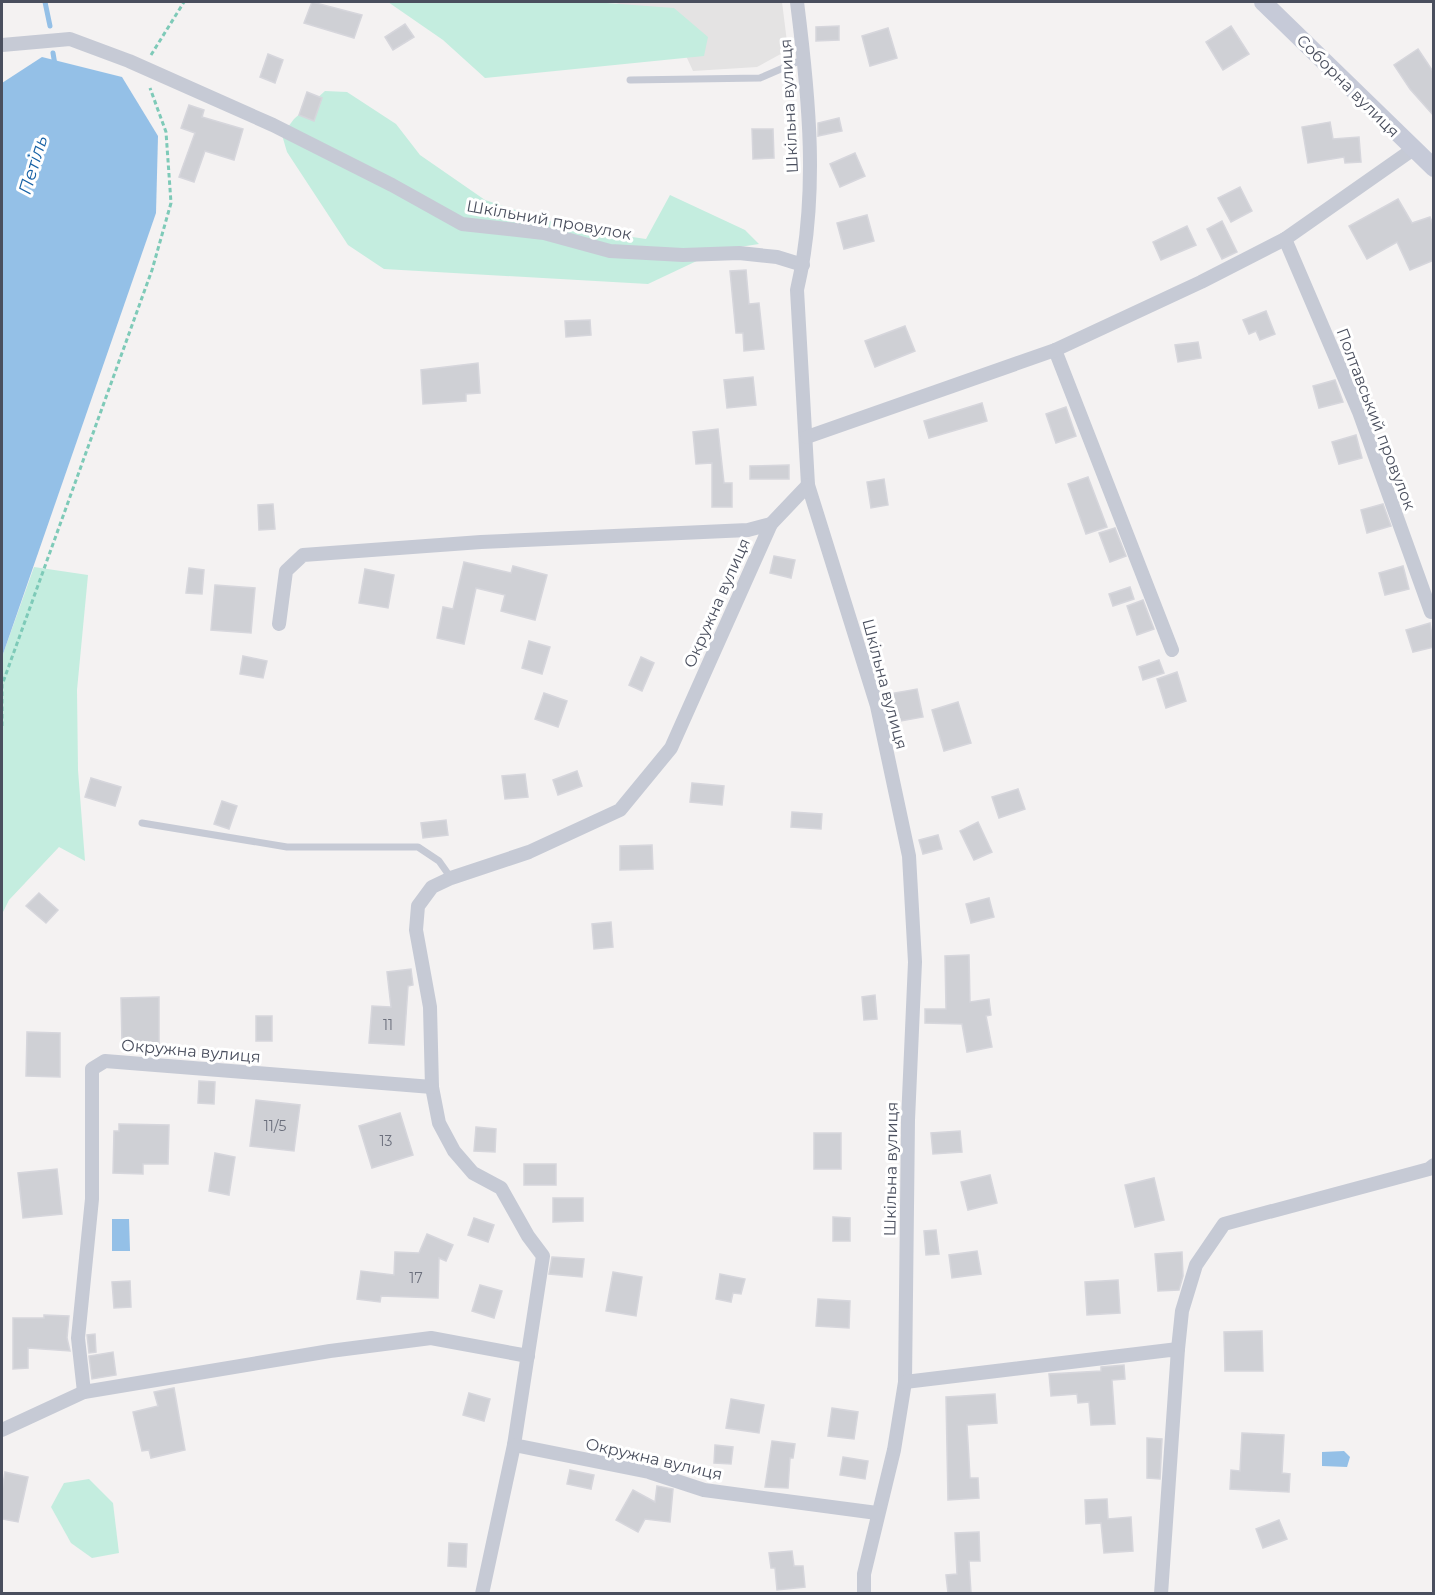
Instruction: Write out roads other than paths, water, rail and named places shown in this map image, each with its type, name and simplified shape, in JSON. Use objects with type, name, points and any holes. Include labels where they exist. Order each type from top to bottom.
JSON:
[{"type":"street","name":"Шкільна вулиця","points":[[797,2],[812,158],[803,265],[796,290],[807,437],[808,484],[877,706],[909,856],[915,962],[908,1120],[905,1382],[894,1450],[864,1574],[864,1593]]},
{"type":"street","name":"Соборна вулиця","points":[[1263,2],[1412,150],[1434,168]]},
{"type":"street","name":"Шкільний провулок","points":[[2,44],[70,39],[143,68],[283,130],[392,184],[462,224],[544,233],[610,251],[683,255],[739,253],[777,257],[803,265]]},
{"type":"street","points":[[807,437],[1055,350],[1201,282],[1285,239],[1412,150]]},
{"type":"street","name":"Полтавський провулок","points":[[1285,239],[1359,412],[1431,612]]},
{"type":"street","points":[[1055,350],[1172,650]]},
{"type":"street","points":[[771,524],[808,484]]},
{"type":"street","name":"Окружна вулиця","points":[[279,624],[286,571],[303,555],[481,542],[748,530],[771,524]]},
{"type":"street","name":"Окружна вулиця","points":[[771,524],[671,748],[620,810],[529,852],[451,878],[432,887],[418,906],[416,930],[430,1006],[432,1087],[438,1124],[454,1151],[473,1173],[501,1188],[528,1236],[543,1256],[514,1445],[649,1472],[704,1490],[877,1513]]},
{"type":"street","name":"Окружна вулиця","points":[[84,1392],[78,1338],[92,1199],[92,1069],[105,1061],[432,1087]]},
{"type":"street","points":[[1161,1593],[1182,1311],[1196,1265],[1224,1224],[1434,1165]]},
{"type":"street","points":[[2,1430],[84,1392],[330,1351],[431,1338],[528,1356]]},
{"type":"street","points":[[905,1382],[1178,1349]]},
{"type":"street","points":[[482,1593],[514,1445]]},
{"type":"lane","points":[[630,80],[760,78],[804,59]]},
{"type":"lane","points":[[142,823],[287,847],[418,847],[439,861],[451,878]]},
{"type":"water","points":[[42,57],[122,77],[158,136],[156,213],[2,657],[2,83]]},
{"type":"water","points":[[112,1219],[129,1219],[130,1251],[112,1251]]},
{"type":"water","points":[[1344,1451],[1350,1457],[1347,1467],[1322,1466],[1322,1452]]},
{"type":"waterway","name":"Петіль","points":[[45,2],[50,26]]},
{"type":"waterway","name":"Петіль","points":[[53,53],[55,65]]}]
